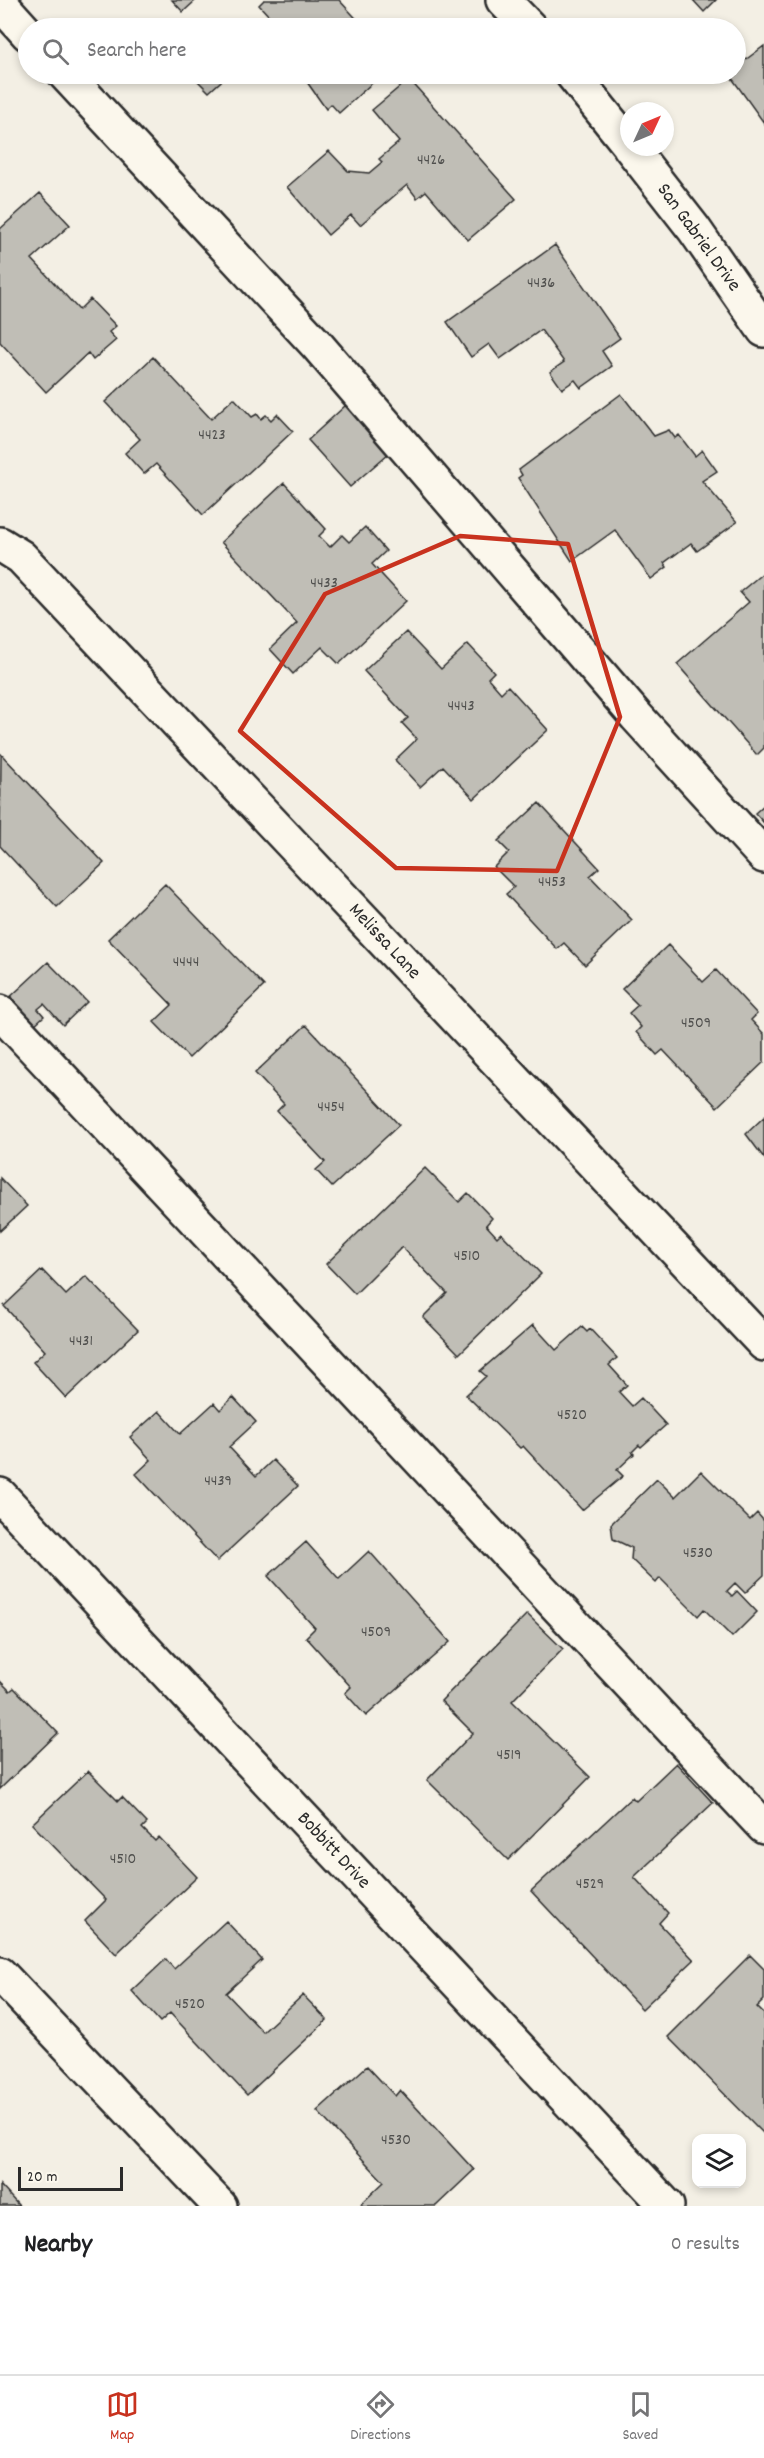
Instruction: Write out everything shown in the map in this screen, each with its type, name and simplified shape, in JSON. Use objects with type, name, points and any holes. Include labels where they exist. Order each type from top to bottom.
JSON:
[{"type":"street","points":[[503,0],[520,18]]},
{"type":"street","points":[[0,3],[18,23]]},
{"type":"street","points":[[74,84],[317,345],[636,716],[764,856]]},
{"type":"street","name":"San Gabriel Drive","points":[[581,84],[620,133]]},
{"type":"street","name":"San Gabriel Drive","points":[[638,156],[694,229],[764,330]]},
{"type":"street","name":"Melissa Lane","points":[[0,544],[21,557],[764,1344]]},
{"type":"street","points":[[0,1012],[764,1827]]},
{"type":"street","name":"Bobbitt Drive","points":[[0,1496],[667,2206]]},
{"type":"street","points":[[0,1974],[220,2206]]},
{"type":"highlighted area","points":[[460,536],[568,544],[620,717],[557,871],[396,868],[240,731],[325,594]]},
{"type":"building","points":[[172,0],[196,0],[183,12]]},
{"type":"building","points":[[264,0],[339,0],[356,18],[271,18],[259,5]]},
{"type":"building","points":[[693,0],[716,0],[704,12]]},
{"type":"building","points":[[764,46],[764,123],[736,84],[746,84],[746,60]]},
{"type":"building","points":[[201,84],[218,84],[209,92]]},
{"type":"building","points":[[308,84],[371,84],[339,113],[331,104],[326,109]]},
{"type":"building","points":[[403,84],[413,84],[516,199],[468,240],[426,191],[417,198],[407,185],[360,225],[351,215],[328,235],[287,187],[329,151],[348,171],[369,173],[382,162],[379,159],[399,142],[372,110]]},
{"type":"building","points":[[40,193],[70,225],[32,259],[79,310],[90,299],[116,326],[109,332],[116,340],[93,360],[88,353],[46,392],[0,342],[0,229]]},
{"type":"building","points":[[555,245],[620,338],[602,351],[612,366],[581,388],[575,380],[562,389],[550,372],[564,362],[541,330],[500,359],[489,344],[471,357],[447,322]]},
{"type":"building","points":[[153,357],[211,419],[234,398],[252,417],[257,414],[261,419],[266,415],[271,420],[277,414],[293,431],[203,515],[156,464],[144,474],[125,453],[140,439],[105,402]]},
{"type":"building","points":[[621,394],[654,436],[669,430],[675,438],[679,435],[695,456],[702,450],[717,471],[702,481],[737,522],[697,551],[691,543],[664,563],[667,567],[651,579],[615,530],[572,561],[518,478],[522,475],[519,470]]},
{"type":"building","points":[[346,405],[389,453],[350,487],[308,440]]},
{"type":"building","points":[[284,483],[326,529],[319,536],[330,547],[342,535],[349,542],[365,527],[386,551],[372,564],[406,601],[339,664],[322,647],[293,674],[270,649],[297,623],[221,542]]},
{"type":"building","points":[[764,572],[764,748],[757,755],[677,664],[749,602],[740,592]]},
{"type":"building","points":[[406,632],[441,669],[468,644],[494,672],[488,678],[501,693],[508,686],[548,730],[474,799],[443,766],[420,787],[395,760],[417,739],[402,723],[408,718],[364,671]]},
{"type":"building","points":[[1,754],[104,863],[57,907],[0,846]]},
{"type":"building","points":[[539,803],[599,868],[590,876],[632,920],[585,965],[564,943],[557,949],[506,894],[514,887],[494,867],[509,852],[498,841]]},
{"type":"building","points":[[764,805],[764,823],[755,813]]},
{"type":"building","points":[[165,884],[264,986],[189,1058],[154,1022],[172,1005],[108,939]]},
{"type":"building","points":[[668,945],[703,982],[716,970],[757,1014],[751,1020],[764,1034],[764,1062],[717,1107],[663,1050],[657,1055],[636,1032],[641,1027],[629,1013],[638,1005],[622,989]]},
{"type":"building","points":[[48,962],[87,1002],[63,1025],[44,1004],[38,1009],[44,1016],[33,1026],[8,999]]},
{"type":"building","points":[[306,1025],[399,1125],[332,1187],[316,1170],[325,1162],[277,1111],[284,1104],[255,1073]]},
{"type":"building","points":[[764,1117],[764,1158],[746,1134]]},
{"type":"building","points":[[425,1168],[459,1202],[468,1193],[492,1218],[486,1225],[497,1237],[501,1233],[541,1274],[459,1354],[423,1317],[447,1293],[402,1247],[355,1294],[326,1264]]},
{"type":"building","points":[[0,1178],[27,1206],[0,1231]]},
{"type":"building","points":[[42,1270],[66,1295],[86,1276],[138,1330],[66,1398],[33,1362],[45,1351],[4,1306]]},
{"type":"building","points":[[533,1325],[556,1350],[582,1327],[587,1332],[590,1329],[617,1358],[609,1365],[627,1385],[619,1392],[632,1406],[641,1398],[666,1425],[632,1452],[634,1454],[617,1470],[623,1476],[582,1510],[523,1446],[520,1448],[466,1395],[486,1376],[480,1371]]},
{"type":"building","points":[[233,1397],[256,1422],[229,1447],[256,1476],[273,1460],[298,1486],[217,1561],[136,1474],[151,1460],[130,1437],[159,1411],[180,1434],[214,1403],[220,1410]]},
{"type":"building","points":[[701,1471],[750,1520],[757,1513],[764,1521],[764,1575],[745,1593],[735,1583],[727,1591],[732,1596],[737,1591],[757,1612],[732,1637],[704,1609],[698,1616],[660,1578],[656,1583],[631,1559],[632,1548],[613,1539],[611,1524],[657,1479],[675,1497]]},
{"type":"building","points":[[306,1542],[339,1579],[369,1551],[450,1642],[366,1716],[345,1693],[351,1687],[306,1637],[315,1628],[268,1576]]},
{"type":"building","points":[[527,1614],[563,1649],[512,1701],[590,1777],[508,1860],[427,1780],[473,1733],[441,1701]]},
{"type":"building","points":[[0,1681],[10,1691],[14,1688],[58,1733],[0,1789]]},
{"type":"building","points":[[676,1763],[713,1803],[634,1877],[668,1913],[659,1923],[694,1960],[642,2009],[531,1891],[632,1797],[636,1801]]},
{"type":"building","points":[[88,1771],[118,1801],[122,1797],[147,1823],[142,1828],[155,1841],[159,1837],[197,1877],[116,1954],[85,1921],[106,1900],[32,1824]]},
{"type":"building","points":[[226,1921],[262,1960],[226,1993],[263,2032],[303,1995],[327,2020],[247,2095],[170,2013],[160,2022],[132,1991],[166,1959],[174,1969]]},
{"type":"building","points":[[750,1955],[764,1969],[764,2000],[757,2007],[764,2014],[764,2134],[668,2037]]},
{"type":"building","points":[[367,2066],[395,2096],[400,2090],[474,2170],[436,2206],[363,2206],[361,2204],[384,2182],[317,2111]]},
{"type":"building","points":[[0,2185],[19,2206],[0,2206]]}]
